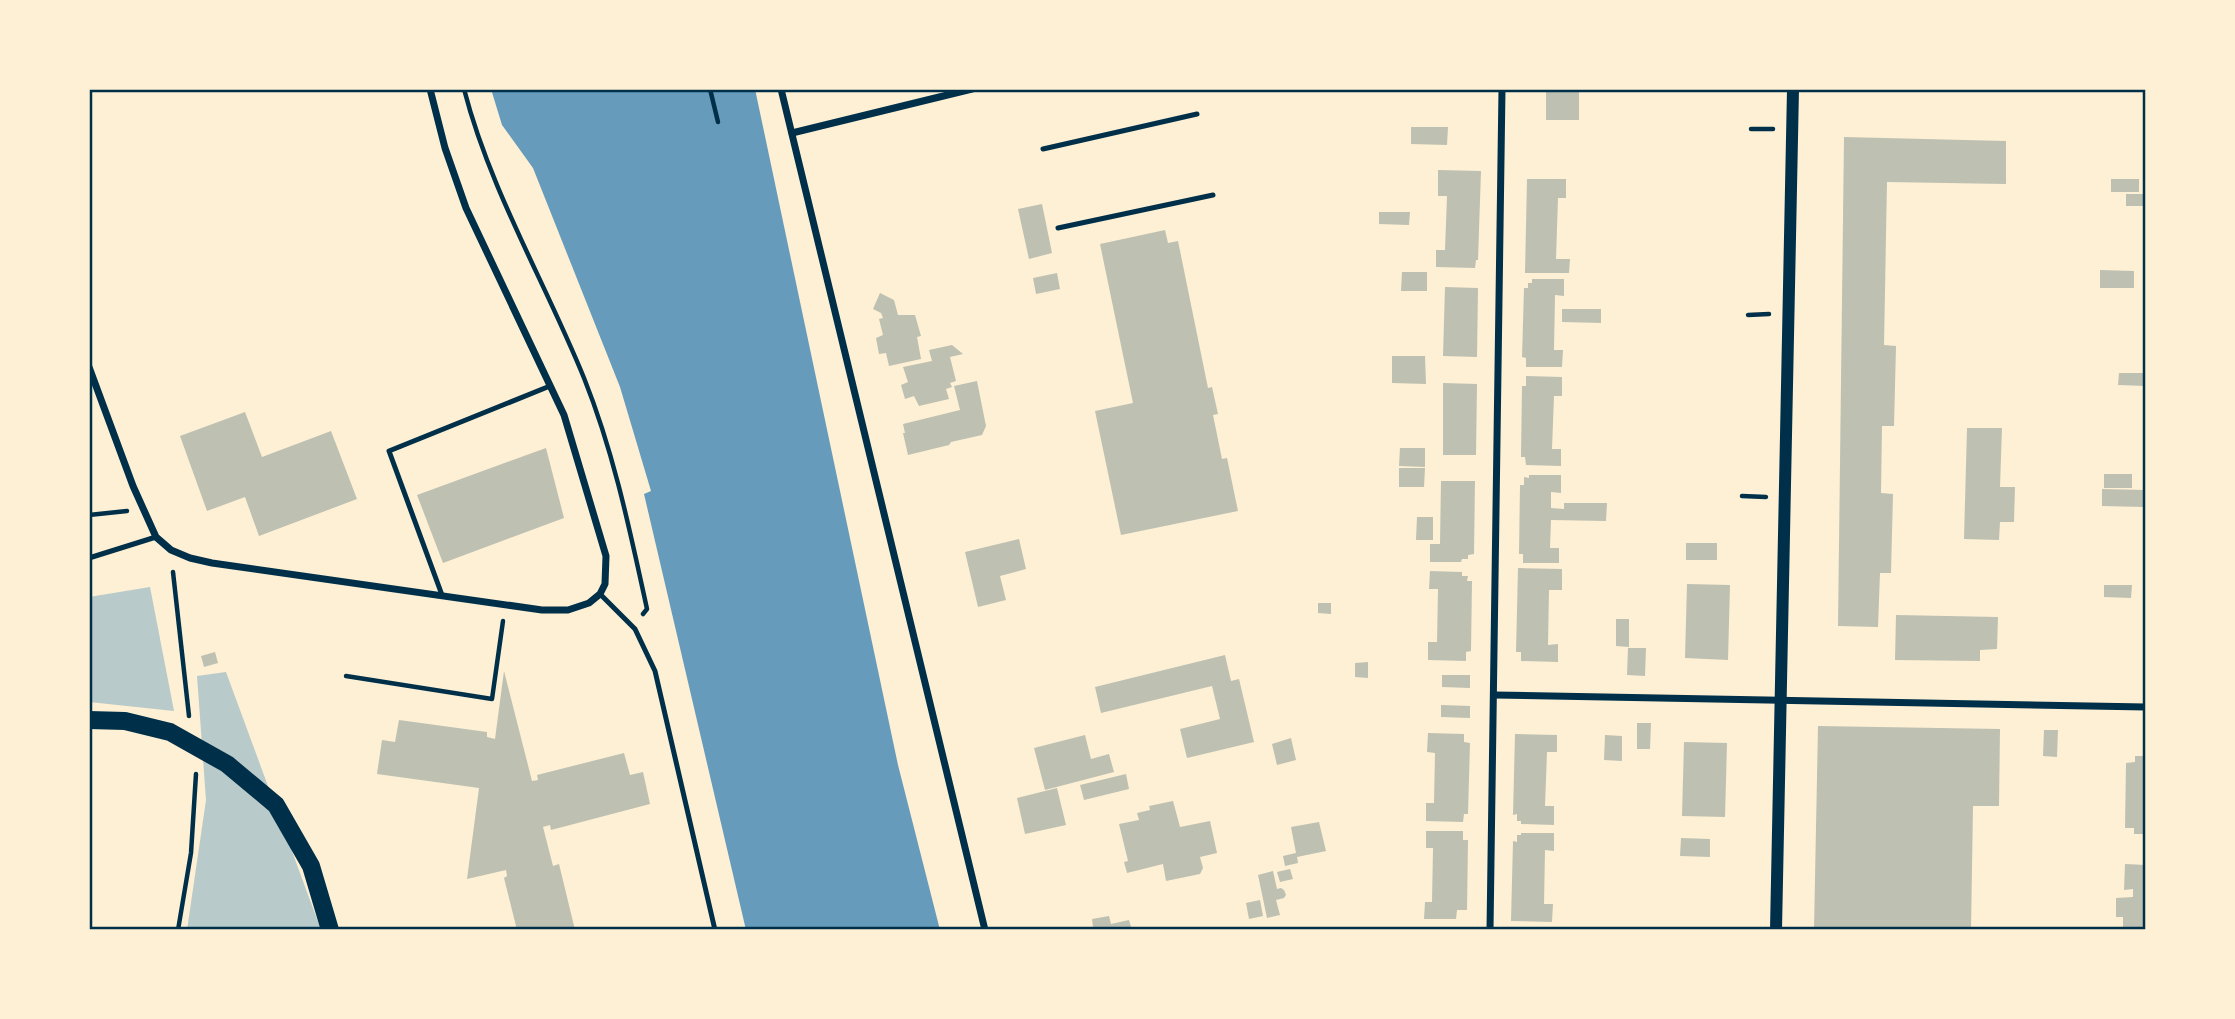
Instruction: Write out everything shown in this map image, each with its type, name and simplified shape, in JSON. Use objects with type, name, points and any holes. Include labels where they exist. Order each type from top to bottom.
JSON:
[{"type":"main road","points":[[89,720],[125,720],[170,732],[227,764],[276,805],[311,866],[330,930]]},
{"type":"street","points":[[89,367],[156,537],[171,550],[190,558],[542,610],[568,610],[589,603],[600,594],[605,584],[606,556],[564,415],[466,208],[445,149],[430,89]]},
{"type":"street","points":[[781,89],[985,930]]},
{"type":"street","points":[[792,133],[972,89]]},
{"type":"street","points":[[1490,930],[1502,89]]},
{"type":"street","points":[[1776,930],[1793,89]]},
{"type":"street","points":[[1494,695],[2146,707]]},
{"type":"lane","points":[[1043,149],[1197,114]]},
{"type":"lane","points":[[1058,228],[1213,195]]},
{"type":"lane","points":[[442,595],[389,451],[550,386]]},
{"type":"lane","points":[[89,558],[156,537]]},
{"type":"lane","points":[[600,594],[635,629],[655,671],[715,930]]},
{"type":"path","points":[[464,89],[475,133],[602,424],[647,609],[635,629]]},
{"type":"path","points":[[710,89],[718,122]]},
{"type":"path","points":[[89,515],[144,510]]},
{"type":"path","points":[[346,676],[492,699],[505,604]]},
{"type":"shaded area","points":[[150,587],[174,711],[89,702],[89,597]]},
{"type":"shaded area","points":[[226,672],[321,930],[187,930],[206,800],[197,676]]},
{"type":"water","points":[[491,89],[755,89],[898,765],[940,930],[746,930],[644,494],[651,491],[620,387],[533,168],[502,125]]},
{"type":"building","points":[[1546,90],[1579,90],[1579,120],[1546,120]]},
{"type":"building","points":[[1411,127],[1448,127],[1447,145],[1411,144]]},
{"type":"building","points":[[1844,137],[2006,141],[2006,184],[1887,182],[1884,345],[1896,346],[1894,426],[1882,426],[1881,493],[1893,494],[1891,573],[1880,573],[1878,627],[1838,626]]},
{"type":"building","points":[[1438,170],[1481,171],[1478,260],[1475,268],[1436,267],[1436,250],[1445,250],[1447,196],[1438,196]]},
{"type":"building","points":[[1527,179],[1566,179],[1566,198],[1558,198],[1556,259],[1570,259],[1569,273],[1525,273]]},
{"type":"building","points":[[2111,179],[2139,179],[2139,192],[2111,192]]},
{"type":"building","points":[[2126,194],[2146,194],[2146,206],[2126,206]]},
{"type":"building","points":[[1042,204],[1052,253],[1029,259],[1018,209]]},
{"type":"building","points":[[1379,212],[1410,212],[1409,225],[1379,224]]},
{"type":"building","points":[[1165,230],[1168,243],[1178,241],[1208,388],[1212,387],[1218,414],[1213,415],[1222,459],[1227,458],[1238,511],[1121,535],[1095,411],[1133,403],[1100,244]]},
{"type":"building","points":[[2100,270],[2134,271],[2134,288],[2100,288]]},
{"type":"building","points":[[1402,272],[1427,272],[1427,291],[1401,291]]},
{"type":"building","points":[[1057,273],[1060,289],[1036,294],[1033,278]]},
{"type":"building","points":[[1532,279],[1564,279],[1564,296],[1555,295],[1554,350],[1563,350],[1562,367],[1526,367],[1526,358],[1522,357],[1524,288],[1528,288]]},
{"type":"building","points":[[1445,287],[1478,288],[1477,357],[1443,356]]},
{"type":"building","points":[[880,293],[894,300],[898,315],[915,315],[921,336],[917,337],[921,359],[889,366],[886,353],[879,354],[876,338],[883,335],[879,319],[883,318],[881,313],[873,309]]},
{"type":"building","points":[[1562,309],[1601,309],[1601,323],[1562,322]]},
{"type":"building","points":[[952,345],[963,354],[950,357],[956,381],[950,383],[952,387],[946,389],[949,399],[919,406],[914,396],[905,399],[901,385],[908,382],[903,367],[932,361],[929,350]]},
{"type":"building","points":[[1392,356],[1425,356],[1426,384],[1392,383]]},
{"type":"building","points":[[2119,373],[2146,373],[2146,386],[2118,385]]},
{"type":"building","points":[[1526,376],[1562,377],[1562,396],[1554,396],[1552,449],[1561,449],[1561,466],[1526,465],[1525,457],[1521,457],[1522,386],[1526,386]]},
{"type":"building","points":[[977,381],[986,426],[982,435],[908,455],[903,424],[960,410],[954,386]]},
{"type":"building","points":[[1443,383],[1477,384],[1476,455],[1443,455]]},
{"type":"building","points":[[245,412],[262,457],[331,431],[357,499],[259,536],[245,497],[207,511],[180,436]]},
{"type":"building","points":[[1967,428],[2002,428],[2000,487],[2015,487],[2014,522],[2000,522],[1999,540],[1964,539]]},
{"type":"building","points":[[546,448],[564,518],[443,563],[417,495]]},
{"type":"building","points":[[1400,448],[1425,448],[1425,467],[1399,466]]},
{"type":"building","points":[[1399,468],[1425,468],[1424,487],[1399,487]]},
{"type":"building","points":[[2104,474],[2132,474],[2132,488],[2104,488]]},
{"type":"building","points":[[1529,475],[1561,475],[1561,493],[1551,492],[1551,508],[1564,509],[1564,503],[1607,503],[1606,521],[1551,520],[1550,548],[1559,548],[1559,563],[1523,563],[1523,554],[1519,554],[1520,485],[1524,485],[1524,477],[1529,478]]},
{"type":"building","points":[[1441,481],[1475,481],[1474,554],[1468,555],[1468,559],[1462,559],[1461,562],[1430,562],[1430,544],[1440,544]]},
{"type":"building","points":[[2102,489],[2144,490],[2143,507],[2102,506]]},
{"type":"building","points":[[1417,517],[1433,517],[1433,540],[1416,540]]},
{"type":"building","points":[[1019,539],[1026,569],[1000,576],[1006,600],[978,607],[965,552]]},
{"type":"building","points":[[1686,543],[1717,543],[1717,560],[1686,560]]},
{"type":"building","points":[[1518,568],[1562,569],[1562,590],[1549,590],[1548,645],[1558,644],[1558,662],[1521,661],[1521,652],[1516,652]]},
{"type":"building","points":[[1430,571],[1462,572],[1462,576],[1468,576],[1467,581],[1472,581],[1471,651],[1466,652],[1466,661],[1428,660],[1428,642],[1437,642],[1438,589],[1429,589]]},
{"type":"building","points":[[1687,584],[1730,585],[1728,660],[1685,658]]},
{"type":"building","points":[[2104,585],[2132,585],[2131,598],[2104,597]]},
{"type":"building","points":[[1318,603],[1331,603],[1331,614],[1318,613]]},
{"type":"building","points":[[1896,615],[1998,617],[1997,649],[1980,650],[1980,661],[1895,660]]},
{"type":"building","points":[[1616,619],[1629,619],[1629,647],[1616,646]]},
{"type":"building","points":[[1628,648],[1646,648],[1645,676],[1627,675]]},
{"type":"building","points":[[215,652],[218,663],[204,667],[201,656]]},
{"type":"building","points":[[1225,655],[1231,681],[1239,679],[1254,742],[1187,758],[1180,729],[1220,719],[1212,686],[1101,713],[1095,687]]},
{"type":"building","points":[[1368,662],[1368,678],[1355,677],[1355,663]]},
{"type":"building","points":[[504,671],[532,781],[538,780],[537,775],[624,753],[630,775],[643,772],[650,804],[551,830],[550,825],[543,827],[553,866],[559,864],[575,930],[517,930],[504,878],[507,876],[506,870],[467,879],[479,788],[377,774],[382,740],[395,742],[399,720],[487,732],[487,737],[495,739]]},
{"type":"building","points":[[1442,675],[1470,675],[1470,688],[1442,687]]},
{"type":"building","points":[[1441,705],[1470,706],[1470,718],[1441,717]]},
{"type":"building","points":[[1637,723],[1651,723],[1650,749],[1637,749]]},
{"type":"building","points":[[1818,726],[2000,729],[1999,806],[1973,806],[1971,930],[1814,930]]},
{"type":"building","points":[[2044,730],[2058,730],[2057,757],[2043,756]]},
{"type":"building","points":[[1428,733],[1464,734],[1464,742],[1470,743],[1468,814],[1464,814],[1463,822],[1426,821],[1426,803],[1434,803],[1435,753],[1427,752]]},
{"type":"building","points":[[1515,734],[1557,735],[1557,752],[1547,752],[1545,806],[1554,806],[1554,825],[1521,824],[1521,821],[1517,821],[1517,814],[1513,815]]},
{"type":"building","points":[[1085,735],[1091,759],[1109,754],[1114,772],[1045,790],[1034,748]]},
{"type":"building","points":[[1605,735],[1622,736],[1622,761],[1604,760]]},
{"type":"building","points":[[1291,738],[1296,760],[1277,765],[1272,744]]},
{"type":"building","points":[[1684,742],[1727,743],[1725,817],[1682,816]]},
{"type":"building","points":[[2135,756],[2146,756],[2146,834],[2134,834],[2134,828],[2125,828],[2126,763],[2135,762]]},
{"type":"building","points":[[1126,774],[1129,789],[1084,800],[1080,785]]},
{"type":"building","points":[[1057,788],[1066,825],[1025,834],[1017,798]]},
{"type":"building","points":[[1173,801],[1180,827],[1210,821],[1217,853],[1200,857],[1203,868],[1200,874],[1166,881],[1163,864],[1127,873],[1124,862],[1128,861],[1119,824],[1139,820],[1137,813],[1150,810],[1149,806]]},
{"type":"building","points":[[1319,822],[1326,851],[1297,857],[1298,863],[1285,866],[1283,856],[1296,853],[1291,827]]},
{"type":"building","points":[[1426,831],[1463,831],[1463,840],[1468,840],[1467,910],[1457,910],[1456,919],[1424,919],[1425,902],[1432,902],[1433,848],[1426,848]]},
{"type":"building","points":[[1554,833],[1554,851],[1545,850],[1544,904],[1553,904],[1552,922],[1511,921],[1513,841],[1517,842],[1517,835]]},
{"type":"building","points":[[1681,838],[1710,839],[1710,857],[1680,856]]},
{"type":"building","points":[[2125,864],[2146,865],[2146,930],[2123,930],[2123,917],[2116,917],[2116,898],[2133,897],[2133,889],[2124,890]]},
{"type":"building","points":[[1290,869],[1293,879],[1280,882],[1277,872]]},
{"type":"building","points":[[1273,871],[1277,889],[1284,890],[1286,895],[1276,900],[1280,915],[1267,918],[1258,875]]},
{"type":"building","points":[[1260,900],[1263,916],[1249,919],[1246,903]]},
{"type":"building","points":[[1109,916],[1111,924],[1129,920],[1132,930],[1088,930],[1093,927],[1092,919]]}]
